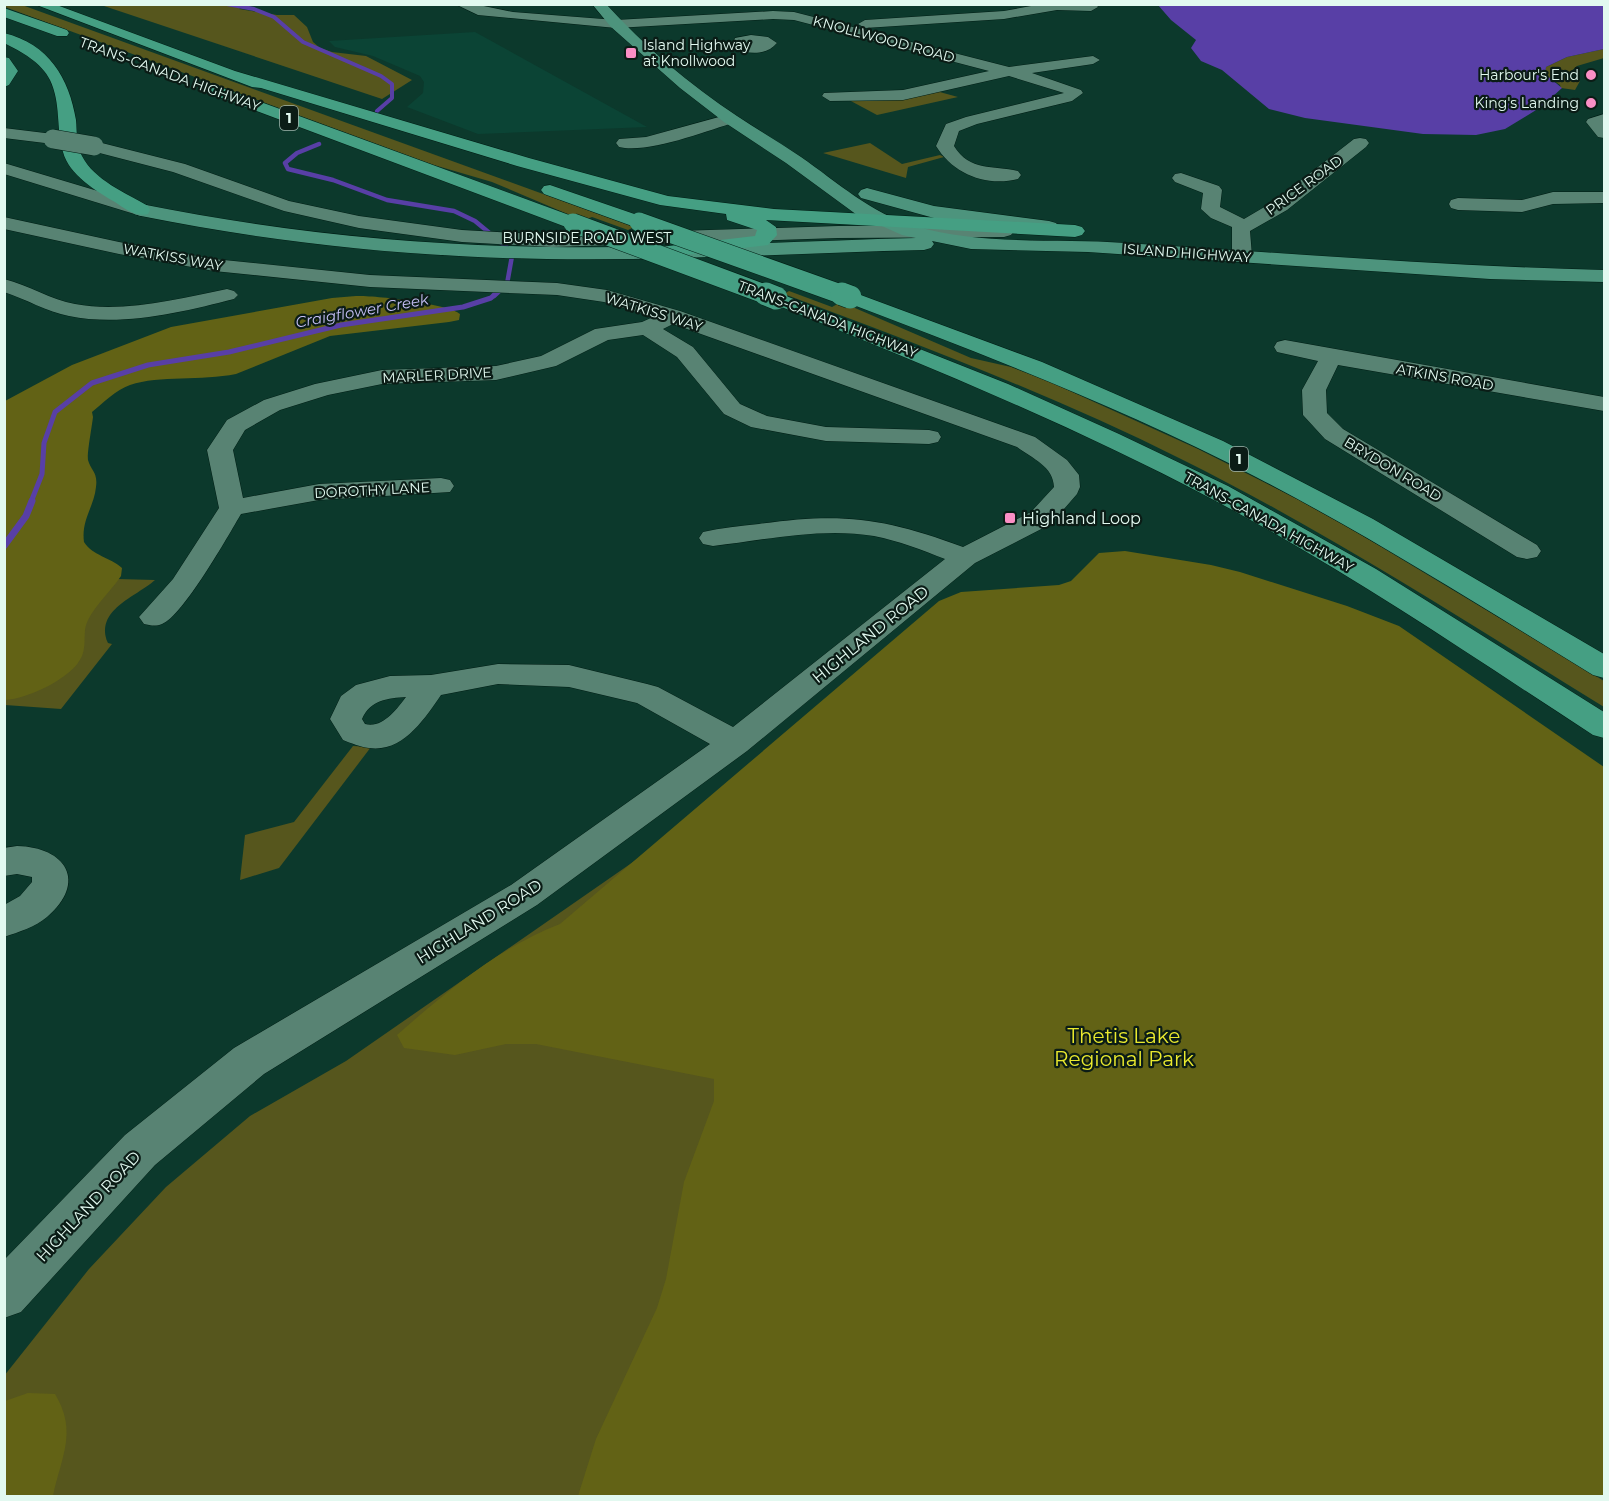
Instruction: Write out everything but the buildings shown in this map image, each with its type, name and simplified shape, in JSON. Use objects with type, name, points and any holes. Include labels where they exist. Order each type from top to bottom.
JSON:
[{"type":"highway","name":"TRANS-CANADA HIGHWAY","points":[[39,4],[517,178]]},
{"type":"highway","name":"TRANS-CANADA HIGHWAY","points":[[4,12],[73,37]]},
{"type":"highway","points":[[4,37],[40,58],[60,81],[65,97],[73,154],[92,179],[141,210]]},
{"type":"highway","points":[[4,61],[10,71],[4,82]]},
{"type":"highway","points":[[236,75],[523,162],[667,201],[752,220],[766,227],[767,235],[761,241],[675,250]]},
{"type":"highway","name":"TRANS-CANADA HIGHWAY","points":[[202,86],[776,298],[909,350],[1050,410],[1220,493],[1344,563],[1605,727]]},
{"type":"highway","name":"TRANS-CANADA HIGHWAY","points":[[537,185],[850,297],[1028,364],[1124,405],[1216,447],[1396,544],[1605,668]]},
{"type":"highway","points":[[667,201],[774,215],[1075,231]]},
{"type":"main road","name":"ISLAND HIGHWAY","points":[[598,4],[616,24],[685,85],[730,119],[792,159],[847,200],[884,221],[909,231],[971,243],[1088,246],[1242,241],[1490,273],[1605,276]]},
{"type":"main road","name":"ISLAND HIGHWAY","points":[[792,159],[844,185],[891,202],[928,210],[1075,231],[1410,253],[1605,262]]},
{"type":"main road","name":"BURNSIDE ROAD WEST","points":[[141,210],[200,222],[406,248],[486,251],[545,247],[675,250],[971,243]]},
{"type":"street","name":"KNOLLWOOD ROAD","points":[[461,4],[478,11],[513,16],[616,24],[714,19],[736,11],[785,15],[836,26],[1041,80],[1075,93],[1066,98],[972,120],[952,128],[945,146],[950,157],[975,172],[1012,175]]},
{"type":"street","points":[[736,11],[752,4]]},
{"type":"street","points":[[764,4],[804,4]]},
{"type":"street","points":[[836,26],[1004,15],[1057,6],[1091,8]]},
{"type":"street","points":[[714,19],[747,34],[751,39]]},
{"type":"street","points":[[830,96],[865,97],[903,94],[1006,72],[1093,60]]},
{"type":"street","points":[[625,143],[647,142],[730,119]]},
{"type":"street","name":"BURNSIDE ROAD WEST","points":[[4,133],[94,146],[179,168],[284,205],[359,222],[545,247],[767,235],[909,231],[1075,231]]},
{"type":"street","name":"PRICE ROAD","points":[[1242,241],[1280,206],[1360,143]]},
{"type":"street","name":"BURNSIDE ROAD WEST","points":[[4,168],[141,210]]},
{"type":"street","points":[[1181,178],[1213,190],[1210,209],[1218,214],[1242,241]]},
{"type":"street","points":[[1458,204],[1522,206],[1553,198],[1605,198]]},
{"type":"street","name":"WATKISS WAY","points":[[4,223],[119,248],[214,265],[370,281],[536,289],[607,296],[672,316],[1026,442],[1059,465],[1066,476],[1067,487],[1054,508],[1017,532],[965,557]]},
{"type":"street","points":[[4,285],[70,309],[91,313],[124,312],[227,295]]},
{"type":"street","name":"MARLER DRIVE","points":[[232,508],[220,450],[236,425],[272,405],[323,389],[382,377],[496,373],[548,361],[603,334],[647,328],[672,316]]},
{"type":"street","points":[[647,328],[685,352],[732,409],[760,423],[826,434],[929,437]]},
{"type":"street","name":"ATKINS ROAD","points":[[1285,347],[1605,404]]},
{"type":"street","name":"BRYDON ROAD","points":[[1331,357],[1314,390],[1315,415],[1334,434],[1527,551]]},
{"type":"street","name":"DOROTHY LANE","points":[[232,508],[319,492],[441,486]]},
{"type":"street","points":[[154,617],[183,585],[232,508]]},
{"type":"street","points":[[713,538],[808,527],[858,526],[904,534],[965,557]]},
{"type":"street","name":"HIGHLAND ROAD","points":[[4,1295],[140,1150],[249,1061],[524,895],[735,743],[965,557]]},
{"type":"street","points":[[431,686],[498,674],[569,676],[647,695],[735,743]]},
{"type":"street","points":[[4,862],[20,859],[36,860],[46,867],[50,877],[47,891],[36,904],[20,916],[4,922]]},
{"type":"shaded area","points":[[4,5],[22,5],[634,227],[628,230],[592,217],[584,220],[577,218],[492,182],[434,165]]},
{"type":"shaded area","points":[[101,5],[245,5],[239,9],[277,15],[294,15],[307,27],[313,42],[320,48],[332,52],[366,56],[412,80],[382,99]]},
{"type":"shaded area","points":[[1158,5],[1604,5],[1604,49],[1567,57],[1546,67],[1545,74],[1562,88],[1541,107],[1505,129],[1476,135],[1423,134],[1305,118],[1269,109],[1222,70],[1201,61],[1191,48],[1196,40],[1171,20]]},
{"type":"shaded area","points":[[475,32],[647,127],[478,134],[407,107],[423,93],[424,82],[420,76],[373,56],[335,47],[329,41]]},
{"type":"shaded area","points":[[1604,49],[1604,58],[1577,66],[1567,75],[1580,81],[1575,90],[1561,88],[1544,74],[1546,67],[1567,57]]},
{"type":"shaded area","points":[[936,91],[958,97],[877,115],[849,100]]},
{"type":"shaded area","points":[[870,143],[902,164],[940,155],[944,157],[908,167],[906,178],[823,153]]},
{"type":"shaded area","points":[[789,291],[832,307],[841,302],[971,358],[1011,367],[1050,382],[1198,449],[1299,500],[1604,681],[1604,707],[1343,547],[1236,487],[1084,413],[935,351],[784,294]]},
{"type":"shaded area","points":[[4,576],[155,580],[112,613],[105,632],[108,643],[112,644],[61,709],[5,705]]},
{"type":"shaded area","points":[[353,746],[371,747],[279,868],[240,880],[245,835],[294,822]]},
{"type":"shaded area","name":"Thetis Lake Regional Park","points":[[744,785],[1604,1496],[5,1496],[4,1376],[89,1269],[166,1187],[250,1116],[346,1061]]},
{"type":"green space","points":[[356,296],[394,299],[442,307],[460,314],[459,320],[330,336],[236,374],[167,379],[130,385],[110,397],[92,412],[88,460],[96,482],[95,494],[84,527],[84,542],[92,550],[122,568],[121,576],[88,620],[82,656],[77,664],[48,686],[25,696],[5,700],[5,401],[72,365],[171,327],[332,298]]},
{"type":"green space","name":"Thetis Lake Regional Park","points":[[1125,551],[1240,572],[1347,606],[1399,626],[1604,767],[1604,1496],[578,1496],[596,1439],[657,1308],[666,1279],[684,1182],[714,1101],[714,1079],[536,1044],[506,1044],[455,1055],[404,1048],[397,1035],[435,1002],[494,958],[515,945],[560,924],[939,601],[961,592],[1059,585],[1071,581],[1099,553]]},
{"type":"green space","points":[[28,1393],[55,1394],[66,1420],[66,1445],[53,1496],[5,1496],[5,1401]]},
{"type":"waterway","name":"Craigflower Creek","points":[[227,4],[254,9],[274,17],[303,42],[381,76],[392,84],[392,98],[377,111]]},
{"type":"waterway","name":"Craigflower Creek","points":[[319,144],[297,153],[285,163],[288,169],[333,180],[387,200],[454,211],[475,221],[510,250],[512,256],[507,284],[494,296]]},
{"type":"waterway","name":"Craigflower Creek","points":[[31,502],[42,474],[44,443],[55,412],[92,383],[148,365],[229,352],[341,325],[463,307],[491,298],[495,294]]},
{"type":"waterway","name":"Craigflower Creek","points":[[4,546],[26,516],[32,501]]},
{"type":"place","name":"Island Highway at Knollwood","points":[[631,53]]},
{"type":"place","name":"Harbour's End","points":[[1591,75]]},
{"type":"place","name":"King's Landing","points":[[1591,103]]},
{"type":"place","name":"Highland Loop","points":[[1010,518]]}]
